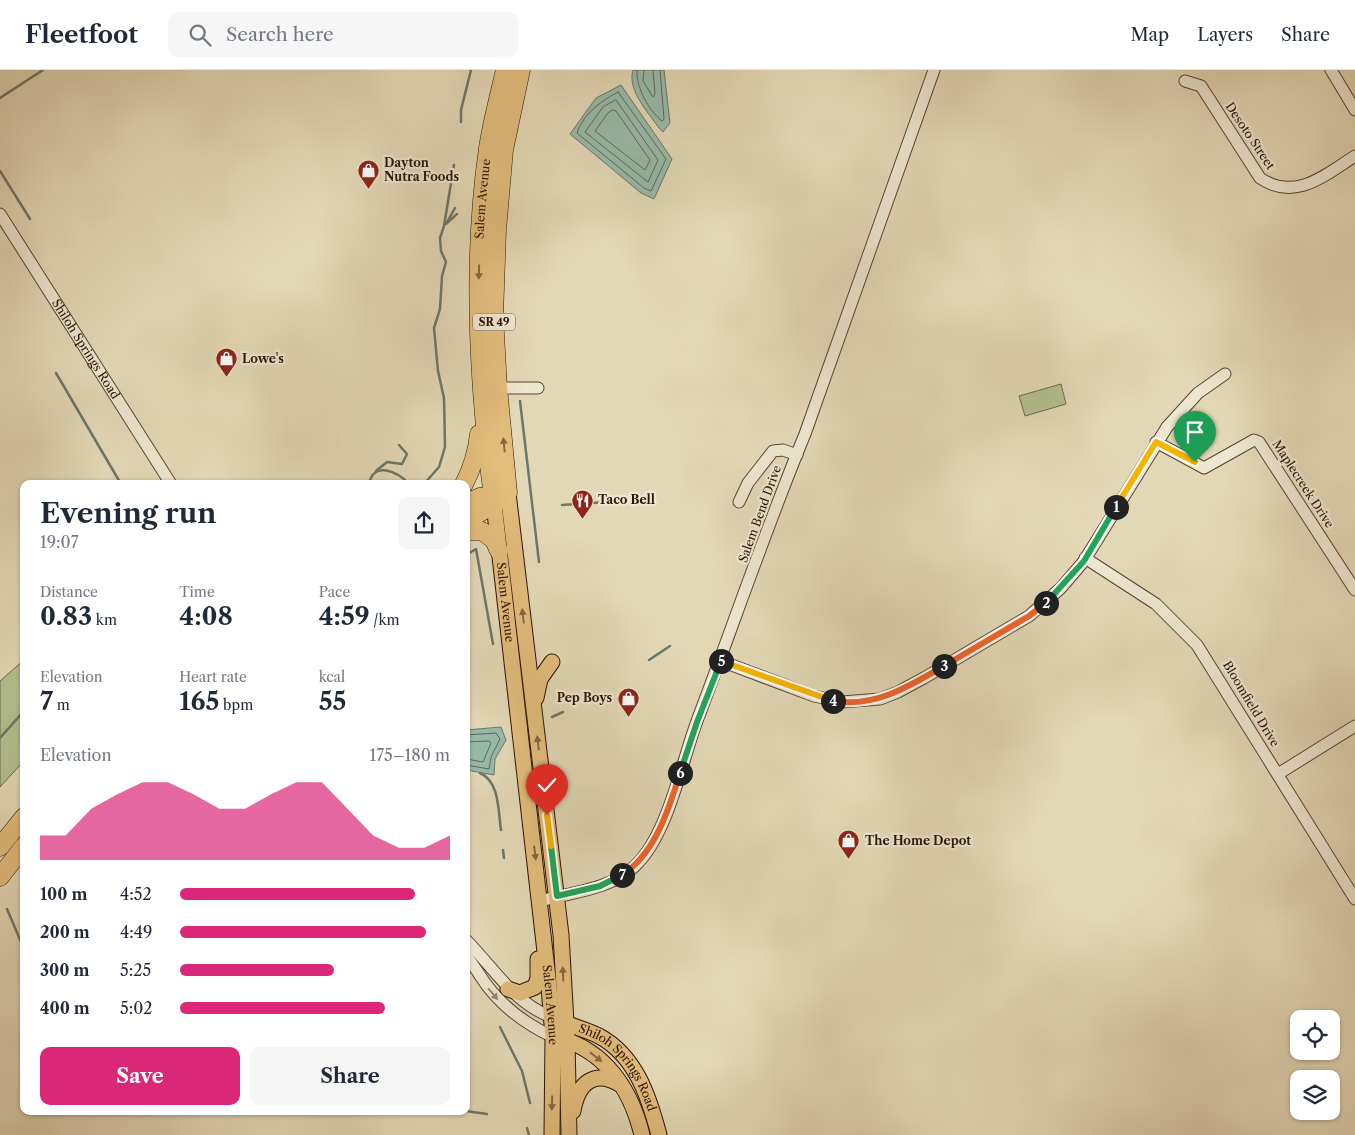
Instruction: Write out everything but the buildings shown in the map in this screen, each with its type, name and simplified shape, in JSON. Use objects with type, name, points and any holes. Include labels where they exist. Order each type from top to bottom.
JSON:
[{"type":"highway","name":"Salem Avenue","points":[[498,497],[481,381],[478,329],[479,262],[496,149],[505,70]]},
{"type":"highway","points":[[496,149],[501,134],[512,70]]},
{"type":"highway","name":"Salem Avenue","points":[[498,497],[498,388],[494,316],[496,149],[521,70]]},
{"type":"highway","name":"SR 49","points":[[466,480],[477,454],[481,381]]},
{"type":"highway","points":[[470,502],[498,497]]},
{"type":"highway","points":[[470,519],[498,497]]},
{"type":"highway","points":[[470,531],[482,531],[494,540],[499,551]]},
{"type":"highway","points":[[0,846],[20,822]]},
{"type":"highway","points":[[0,877],[20,851]]},
{"type":"main road","name":"Salem Avenue","points":[[498,497],[499,551],[544,936],[551,1017],[560,1039],[569,1133]]},
{"type":"main road","name":"Salem Avenue","points":[[498,497],[534,707],[557,896],[566,1023],[560,1039],[552,1135]]},
{"type":"main road","points":[[534,707],[540,679],[552,662]]},
{"type":"main road","points":[[508,989],[520,993],[535,987],[544,936]]},
{"type":"main road","name":"Shiloh Springs Road","points":[[551,1017],[599,1036],[612,1045],[633,1068],[649,1100],[659,1135]]},
{"type":"main road","name":"Shiloh Springs Road","points":[[560,1039],[576,1043],[604,1062],[624,1087],[632,1101],[642,1135]]},
{"type":"main road","points":[[569,1133],[574,1104],[580,1090],[586,1084],[602,1077],[609,1078],[624,1087]]},
{"type":"street","name":"Salem Bend Drive","points":[[540,901],[586,890],[614,880],[642,858],[659,828],[797,455],[934,70]]},
{"type":"street","points":[[1331,70],[1355,110]]},
{"type":"street","name":"Desoto Street","points":[[1185,81],[1201,86],[1260,178],[1272,186],[1286,188],[1312,183],[1355,156]]},
{"type":"street","name":"Shiloh Springs Road","points":[[0,214],[168,480]]},
{"type":"street","points":[[721,661],[830,700],[854,703],[880,699],[898,692],[1029,616],[1061,588],[1086,558],[1156,442],[1186,405],[1225,374]]},
{"type":"street","points":[[498,388],[538,388]]},
{"type":"street","name":"Maplecreek Drive","points":[[1156,442],[1204,468],[1254,440],[1259,442],[1355,590]]},
{"type":"street","points":[[739,502],[748,484],[773,451],[783,450],[797,455]]},
{"type":"street","name":"Bloomfield Drive","points":[[1086,558],[1140,592],[1184,630],[1211,664],[1355,899]]},
{"type":"street","points":[[1278,774],[1355,726]]},
{"type":"street","name":"Shiloh Springs Road","points":[[470,945],[508,989],[537,1012],[551,1017]]},
{"type":"street","name":"Shiloh Springs Road","points":[[470,960],[489,990],[504,1006],[539,1030],[560,1039]]},
{"type":"shaded area","points":[[1061,384],[1066,404],[1025,416],[1019,396]]},
{"type":"shaded area","points":[[20,664],[20,765],[0,787],[0,681]]},
{"type":"water","points":[[633,70],[664,70],[670,123],[663,132],[644,108],[636,93],[632,78]]},
{"type":"water","points":[[621,85],[672,159],[654,199],[641,193],[570,134],[596,98]]},
{"type":"water","points":[[501,727],[506,740],[495,759],[494,775],[470,771],[470,730]]},
{"type":"waterway","points":[[0,98],[43,70]]},
{"type":"waterway","points":[[461,122],[461,110],[471,70]]},
{"type":"waterway","points":[[428,480],[439,467],[445,447],[444,398],[438,371],[434,328],[440,309],[442,276],[446,262],[441,251],[440,238],[444,226],[454,165]]},
{"type":"waterway","points":[[0,171],[30,219]]},
{"type":"waterway","points":[[446,224],[455,208]]},
{"type":"waterway","points":[[447,223],[457,214]]},
{"type":"waterway","points":[[56,373],[119,480]]},
{"type":"waterway","points":[[520,401],[539,562]]},
{"type":"waterway","points":[[376,471],[387,462],[402,464],[407,454],[399,445]]},
{"type":"waterway","points":[[370,480],[375,472],[381,470],[393,472],[405,480]]},
{"type":"waterway","points":[[562,505],[607,502]]},
{"type":"waterway","points":[[470,553],[476,549],[493,644]]},
{"type":"waterway","points":[[649,660],[670,646]]},
{"type":"waterway","points":[[552,717],[563,712]]},
{"type":"waterway","points":[[0,738],[20,716]]},
{"type":"waterway","points":[[480,773],[487,777],[495,790],[501,830]]},
{"type":"waterway","points":[[503,850],[504,858]]},
{"type":"waterway","points":[[7,909],[20,940]]},
{"type":"waterway","points":[[500,1027],[522,1071],[530,1103]]},
{"type":"waterway","points":[[470,1112],[487,1114]]},
{"type":"waterway","points":[[527,1128],[529,1135]]},
{"type":"place","name":"Dayton Nutra Foods","points":[[368,189]]},
{"type":"place","name":"Lowe's","points":[[226,378]]},
{"type":"place","name":"Taco Bell","points":[[582,519]]},
{"type":"place","name":"Pep Boys","points":[[628,717]]},
{"type":"place","name":"The Home Depot","points":[[849,860]]},
{"type":"route","points":[[547,815],[557,896],[586,890],[614,880],[634,867],[651,845],[678,780],[697,722],[721,661],[814,696],[830,700],[854,703],[865,702],[898,692],[1029,616],[1053,596],[1084,561],[1156,442],[1195,462]]}]
